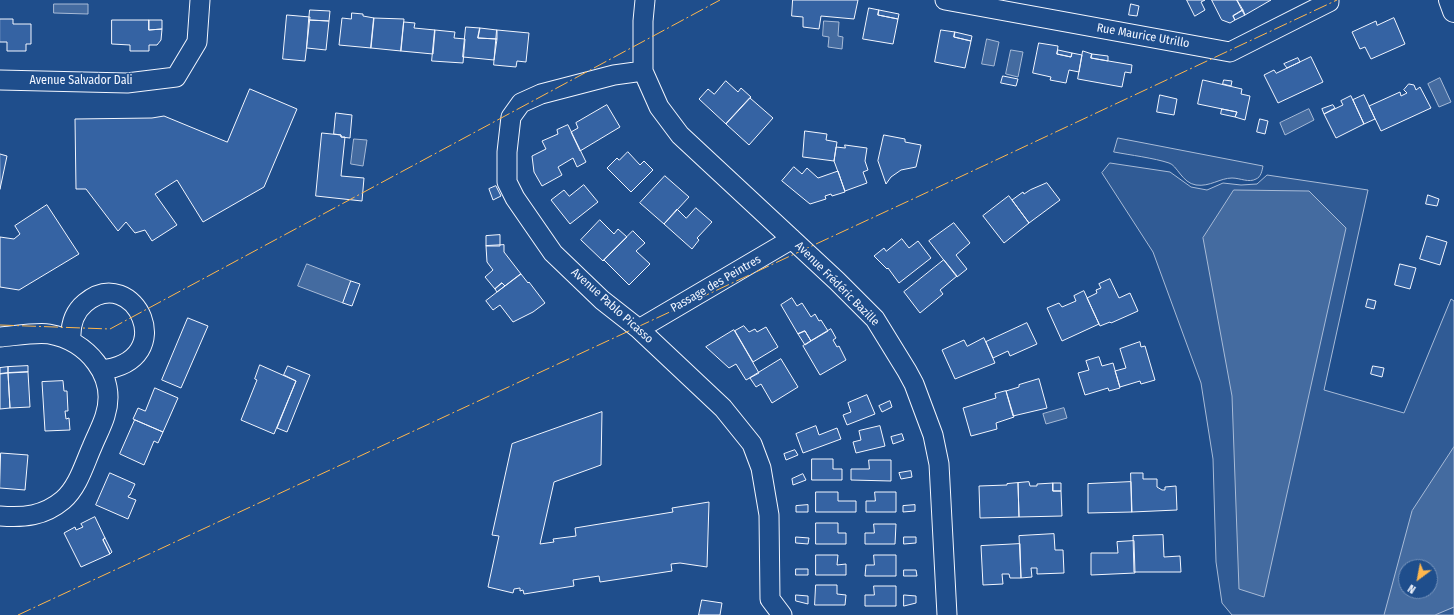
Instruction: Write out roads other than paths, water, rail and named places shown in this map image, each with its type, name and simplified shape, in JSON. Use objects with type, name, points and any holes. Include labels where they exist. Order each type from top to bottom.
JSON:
[{"type":"street","name":"Avenue Salvador Dali","points":[[0,80],[127,83],[176,77],[197,42],[200,0]]},
{"type":"street","name":"Avenue Frédéric Bazille","points":[[645,0],[643,21],[644,71],[659,107],[680,134],[837,281],[875,319],[914,384],[933,435],[939,464],[947,615]]},
{"type":"street","name":"Rue Maurice Utrillo","points":[[945,0],[1230,52],[1329,2],[1329,0]]},
{"type":"street","points":[[1450,0],[1454,11]]},
{"type":"street","name":"Avenue Pablo Picasso","points":[[644,71],[614,76],[541,94],[521,103],[512,117],[507,152],[508,182],[515,198],[553,253],[602,300],[639,329],[723,408],[752,444],[761,468],[769,515],[770,599],[782,615]]},
{"type":"street","name":"Passage des Peintres","points":[[639,329],[792,239]]},
{"type":"street","points":[[71,342],[70,331],[73,319],[81,307],[93,296],[107,293],[115,294],[123,296],[135,304],[146,329],[142,346],[130,362],[114,369],[101,370]]},
{"type":"street","points":[[0,337],[48,334],[71,342],[83,349],[98,364],[106,379],[108,393],[106,415],[73,488],[63,499],[42,513],[20,518],[0,516]]}]
